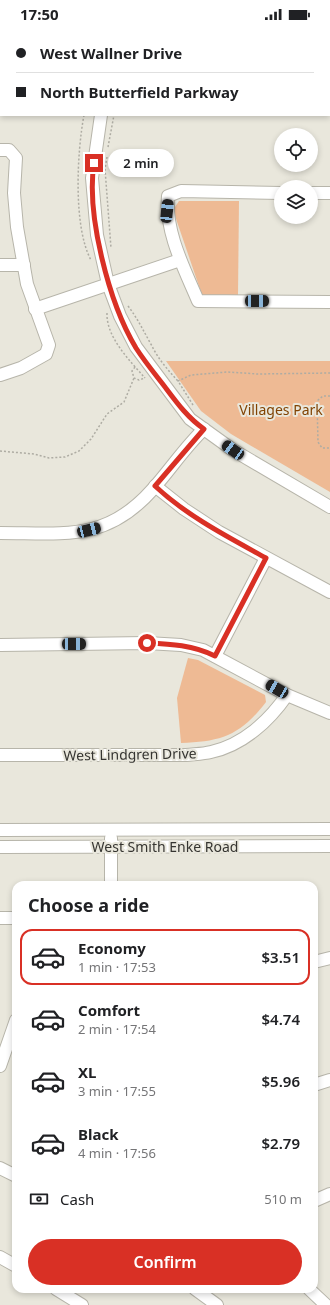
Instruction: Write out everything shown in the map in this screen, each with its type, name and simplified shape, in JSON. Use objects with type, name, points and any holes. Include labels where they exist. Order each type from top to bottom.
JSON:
[{"type":"street","points":[[101,116],[92,178],[97,235],[108,284],[120,316],[136,347],[190,419],[233,450],[330,506]]},
{"type":"street","points":[[0,375],[20,368],[46,354],[49,345],[35,309],[24,265],[17,227],[14,193],[16,158],[4,150]]},
{"type":"street","points":[[274,193],[181,191],[168,196],[167,211],[180,260],[198,301],[330,302]]},
{"type":"street","points":[[318,193],[330,193]]},
{"type":"street","points":[[35,309],[180,260]]},
{"type":"street","points":[[0,265],[24,265]]},
{"type":"street","points":[[0,533],[79,533],[122,518],[155,486],[204,429]]},
{"type":"street","points":[[155,486],[184,509],[220,532],[330,592]]},
{"type":"street","points":[[215,656],[266,558]]},
{"type":"street","points":[[0,645],[147,643],[181,645],[203,650],[287,695],[330,713]]},
{"type":"street","name":"West Lindgren Drive","points":[[0,755],[186,756],[212,752],[235,743],[257,729],[287,695]]},
{"type":"street","name":"West Smith Enke Road","points":[[0,830],[330,829]]},
{"type":"street","points":[[111,830],[111,881]]},
{"type":"street","name":"West Smith Enke Road","points":[[0,847],[330,846]]},
{"type":"street","points":[[0,918],[12,918]]},
{"type":"street","points":[[318,961],[330,958]]},
{"type":"street","points":[[0,1066],[12,1032]]},
{"type":"street","points":[[318,1084],[330,1080]]},
{"type":"street","points":[[0,1168],[12,1174]]},
{"type":"street","points":[[318,1199],[330,1194]]},
{"type":"street","points":[[0,1257],[12,1264]]},
{"type":"street","points":[[62,1293],[82,1305]]},
{"type":"street","points":[[203,1293],[216,1305]]},
{"type":"street","points":[[313,1293],[326,1305]]},
{"type":"path","points":[[107,150],[114,116]]},
{"type":"path","points":[[107,156],[105,170],[112,248]]},
{"type":"path","points":[[127,304],[144,329],[152,347],[164,365],[178,381],[195,407]]},
{"type":"path","points":[[0,451],[34,454],[49,458],[65,457],[79,451],[91,439],[107,414],[124,402],[134,378],[132,371],[135,367]]},
{"type":"path","points":[[178,381],[191,375],[228,372],[258,374],[330,373]]},
{"type":"path","points":[[134,378],[139,380],[145,378]]},
{"type":"path","points":[[330,396],[322,396],[317,401],[318,442],[322,448],[330,448]]},
{"type":"green space","points":[[179,201],[239,201],[238,295],[202,295],[173,210]]},
{"type":"green space","name":"Villages Park","points":[[166,361],[330,361],[330,492],[231,434],[201,411]]},
{"type":"green space","points":[[188,658],[198,660],[265,695],[266,702],[248,722],[229,734],[208,741],[181,743],[177,698]]},
{"type":"route","points":[[94,163],[92,178],[97,235],[108,284],[120,316],[136,347],[149,366],[190,419],[204,429],[155,486],[184,509],[220,532],[266,558],[215,656],[203,650],[181,645],[147,643]]}]
